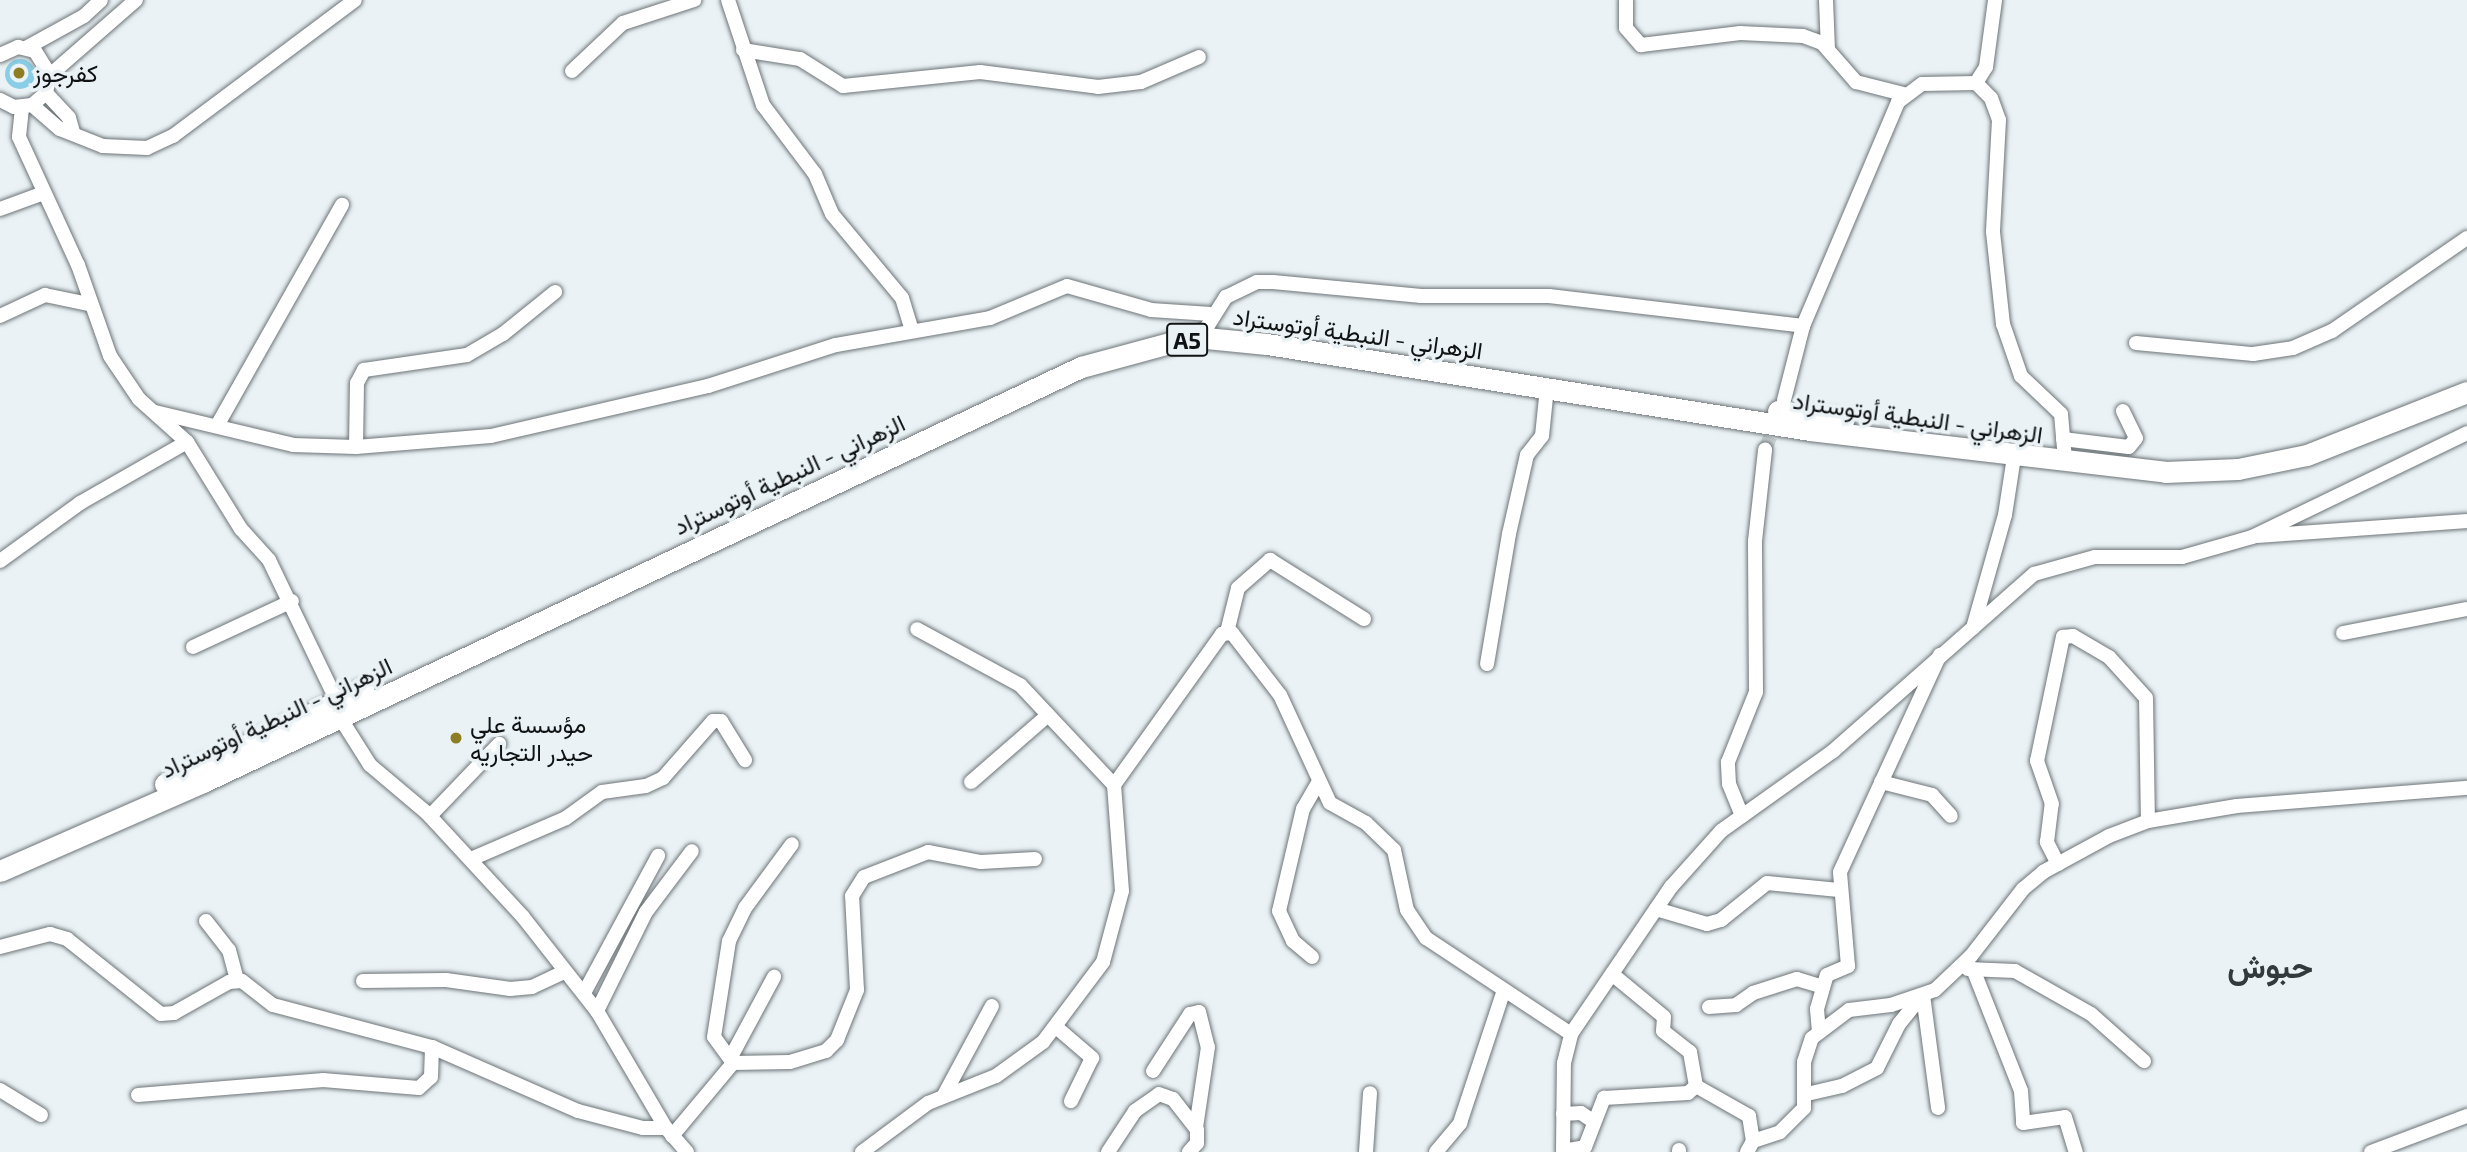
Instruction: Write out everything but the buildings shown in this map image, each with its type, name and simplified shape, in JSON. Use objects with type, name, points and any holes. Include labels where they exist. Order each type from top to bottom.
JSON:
[{"type":"highway","name":"الزهراني - النبطية أوتوستراد","points":[[0,871],[1083,355],[1138,337],[1209,321],[2014,457],[2165,472],[2238,469],[2307,456],[2467,392]]},
{"type":"highway","name":"الزهراني - النبطية أوتوستراد","points":[[338,709],[911,444],[1133,350],[1206,338],[1547,387],[1629,394],[2063,445],[2173,461],[2267,450],[2331,436],[2467,381]]},
{"type":"highway","name":"الزهراني - النبطية أوتوستراد","points":[[0,858],[118,813]]},
{"type":"street","points":[[9,49],[84,16],[101,0]]},
{"type":"street","points":[[0,115],[23,107],[46,93],[50,75],[136,0]]},
{"type":"street","points":[[0,100],[23,107],[60,129],[123,150],[165,140],[355,0]]},
{"type":"street","points":[[572,71],[623,23],[694,0]]},
{"type":"street","points":[[728,0],[763,105],[814,174],[832,214],[902,298],[912,331]]},
{"type":"street","points":[[1626,0],[1626,29],[1641,45],[1763,33],[1815,39],[1828,49],[1856,82],[1903,94]]},
{"type":"street","points":[[1826,0],[1828,49]]},
{"type":"street","points":[[1976,83],[1986,67],[1995,0]]},
{"type":"street","points":[[9,49],[42,57],[50,75]]},
{"type":"street","points":[[743,50],[800,59],[843,86],[980,72],[1098,87],[1141,82],[1199,57]]},
{"type":"street","points":[[1784,400],[1803,326],[1903,94],[1922,84],[1976,83],[1991,99],[1999,120],[1993,232],[2003,324],[2021,376],[2061,414],[2063,445],[2133,445],[2135,435],[2123,411]]},
{"type":"street","points":[[46,93],[69,118],[73,132]]},
{"type":"street","points":[[23,107],[19,137],[122,377],[187,442],[292,601],[338,709],[370,765],[430,816],[471,859],[584,993],[676,1142]]},
{"type":"street","points":[[0,209],[44,193]]},
{"type":"street","points":[[218,424],[342,205]]},
{"type":"street","points":[[2136,343],[2253,354],[2293,348],[2332,331],[2467,238]]},
{"type":"street","points":[[155,412],[218,424],[292,445],[356,447],[541,427],[708,386],[836,345],[990,318],[1067,286],[1151,310],[1209,321],[1245,286],[1296,282],[1421,296],[1549,296],[1803,326]]},
{"type":"street","points":[[356,447],[357,383],[364,370],[467,355],[503,334],[555,292]]},
{"type":"street","points":[[0,316],[45,295],[89,304]]},
{"type":"street","points":[[1487,664],[1509,534],[1527,455],[1542,436],[1547,387]]},
{"type":"street","points":[[1696,1086],[1688,1093],[1604,1098],[1585,1147],[1563,1151],[1564,1063],[1571,1034],[1656,909],[1709,842],[1814,767],[1940,654],[2044,568],[2095,557],[2182,557],[2252,537],[2467,433]]},
{"type":"street","points":[[0,561],[80,503],[187,442]]},
{"type":"street","points":[[1742,816],[1729,784],[1728,762],[1756,692],[1755,541],[1765,450]]},
{"type":"street","points":[[1973,628],[2005,515],[2014,457]]},
{"type":"street","points":[[2252,537],[2467,521]]},
{"type":"street","points":[[1114,785],[1227,632],[1238,588],[1270,560],[1364,619]]},
{"type":"street","points":[[193,647],[292,601]]},
{"type":"street","points":[[2343,633],[2467,609]]},
{"type":"street","points":[[862,1152],[944,1095],[1006,1070],[1056,1027],[1095,976],[1111,940],[1123,875],[1114,785],[1020,685],[918,629]]},
{"type":"street","points":[[1227,632],[1242,642],[1280,695],[1318,783],[1330,803],[1366,823],[1394,850],[1407,910],[1426,939],[1571,1034]]},
{"type":"street","points":[[2058,864],[2047,842],[2053,804],[2037,761],[2063,637],[2073,636],[2109,657],[2146,698],[2148,821]]},
{"type":"street","points":[[1819,1032],[1823,987],[1827,975],[1848,966],[1839,890],[1840,872],[1940,654]]},
{"type":"street","points":[[971,782],[1048,715]]},
{"type":"street","points":[[471,859],[566,818],[602,792],[646,786],[663,778],[713,721],[721,721],[745,760]]},
{"type":"street","points":[[430,816],[499,744]]},
{"type":"street","points":[[1881,782],[1932,795],[1951,816]]},
{"type":"street","points":[[1312,957],[1293,941],[1279,911],[1303,809],[1318,783]]},
{"type":"street","points":[[1807,1094],[1842,1086],[1877,1068],[1899,1024],[1923,995],[1966,969],[2023,889],[2058,864],[2148,821],[2236,806],[2467,788]]},
{"type":"street","points":[[792,844],[745,908],[729,941],[714,1037],[733,1059],[790,1062],[826,1051],[837,1040],[857,990],[852,896],[864,877],[928,852],[981,862],[1035,859]]},
{"type":"street","points":[[597,1011],[646,912],[692,851]]},
{"type":"street","points":[[584,993],[658,856]]},
{"type":"street","points":[[1656,909],[1707,924],[1721,920],[1767,883],[1839,890]]},
{"type":"street","points":[[206,921],[229,950],[237,980],[273,1005],[432,1047],[578,1111],[643,1128],[676,1142]]},
{"type":"street","points":[[0,947],[50,934],[67,939],[160,1014],[174,1013],[237,980]]},
{"type":"street","points":[[1966,969],[2015,971],[2091,1014],[2144,1061]]},
{"type":"street","points":[[1966,969],[1985,987],[2005,1058],[2021,1091],[2023,1123],[2065,1117],[2076,1152]]},
{"type":"street","points":[[363,981],[434,979],[510,989],[532,987],[564,972]]},
{"type":"street","points":[[1612,974],[1664,1017],[1663,1031],[1690,1052],[1696,1086]]},
{"type":"street","points":[[676,1142],[733,1059],[774,977]]},
{"type":"street","points":[[1709,1007],[1736,1006],[1753,993],[1797,979],[1823,987]]},
{"type":"street","points":[[1436,1152],[1460,1123],[1504,990]]},
{"type":"street","points":[[1696,1086],[1749,1116],[1759,1147],[1798,1117],[1807,1094],[1805,1048],[1819,1032],[1849,1010],[1923,995]]},
{"type":"street","points":[[1923,995],[1938,1108]]},
{"type":"street","points":[[944,1095],[992,1006]]},
{"type":"street","points":[[1153,1071],[1190,1014],[1199,1012],[1208,1047],[1196,1128],[1198,1140],[1189,1152]]},
{"type":"street","points":[[1056,1027],[1086,1048],[1093,1061],[1071,1101]]},
{"type":"street","points":[[138,1095],[323,1080],[419,1088],[431,1077],[432,1047]]},
{"type":"street","points":[[0,1090],[41,1115]]},
{"type":"street","points":[[1366,1152],[1370,1093]]},
{"type":"street","points":[[1108,1152],[1135,1111],[1154,1094],[1173,1099],[1196,1128]]},
{"type":"street","points":[[1563,1114],[1581,1113],[1593,1121]]},
{"type":"street","points":[[2371,1152],[2467,1116]]},
{"type":"shaded area","points":[[20,59],[31,63],[35,74],[31,85],[20,89],[9,85],[5,74],[9,63]]},
{"type":"tunnel","points":[[1765,450],[1777,418]]},
{"type":"place","name":"كفرجوز","points":[[19,73]]},
{"type":"place","name":"مؤسسة علي حيدر التجاريه","points":[[456,738]]},
{"type":"district","name":"حبوش","points":[[2270,965]]}]
